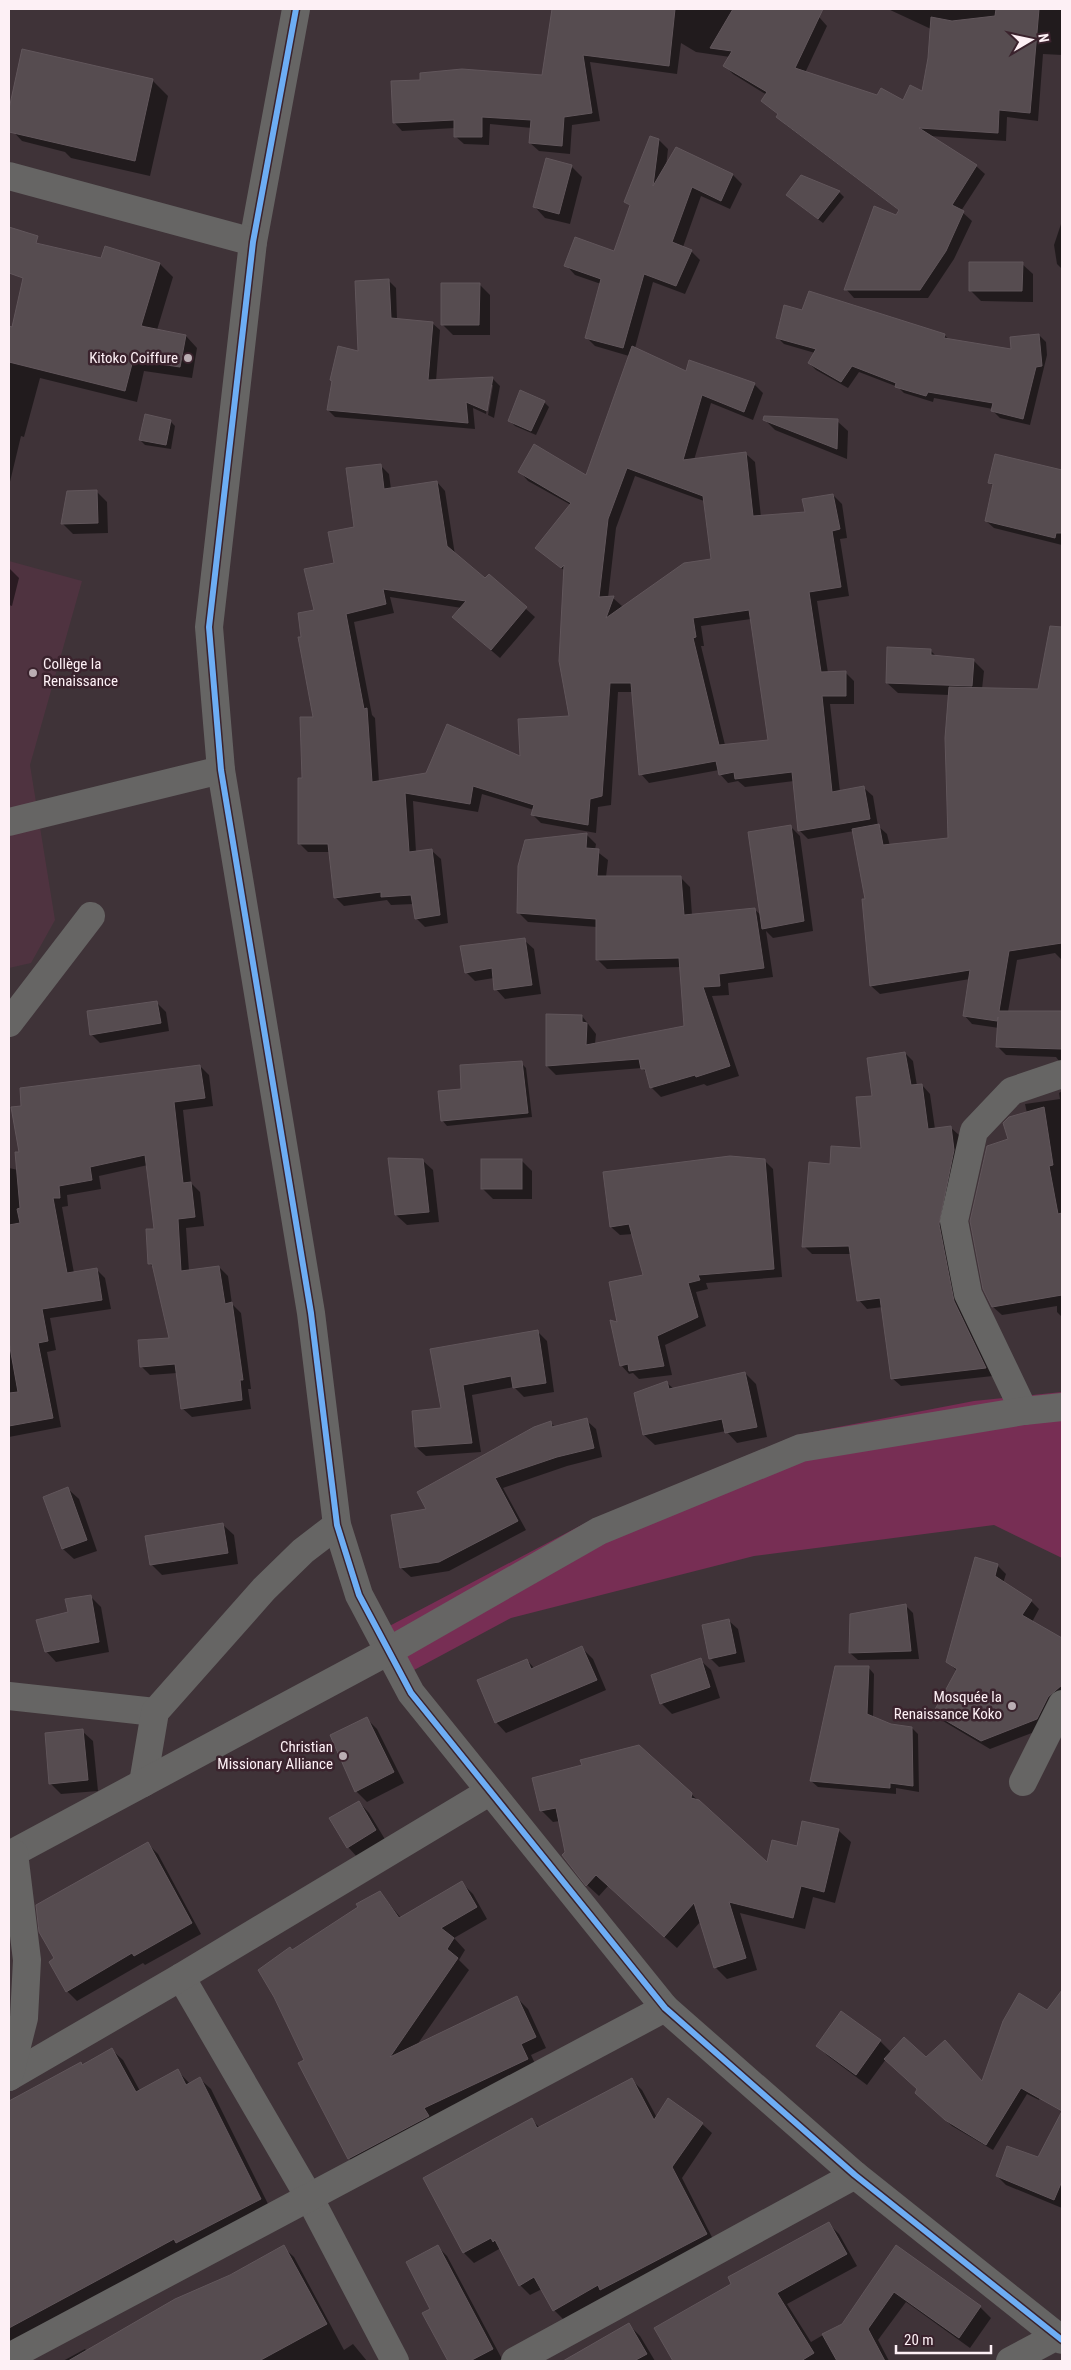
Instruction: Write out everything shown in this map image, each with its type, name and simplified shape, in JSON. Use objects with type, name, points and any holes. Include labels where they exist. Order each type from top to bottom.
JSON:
[{"type":"street","points":[[296,9],[253,242],[209,627],[221,770],[311,1313],[337,1525],[360,1595],[410,1693],[665,2008],[855,2176],[1060,2338],[1010,2361]]},
{"type":"street","points":[[9,176],[253,242]]},
{"type":"street","points":[[9,822],[221,770]]},
{"type":"street","points":[[9,1023],[91,916]]},
{"type":"street","points":[[1024,1411],[968,1294],[954,1221],[974,1130],[1012,1091],[1062,1074]]},
{"type":"street","points":[[489,1792],[181,1977],[9,2077],[24,2018],[27,1960],[11,1854],[390,1651],[599,1531],[801,1448],[1024,1411],[1062,1407]]},
{"type":"street","points":[[143,1783],[155,1712],[264,1589],[303,1551],[337,1525]]},
{"type":"street","points":[[9,1696],[155,1712]]},
{"type":"street","points":[[1023,1782],[1062,1704]]},
{"type":"street","points":[[181,1977],[309,2197],[396,2361]]},
{"type":"street","points":[[9,2357],[665,2008]]},
{"type":"street","points":[[515,2361],[855,2176]]},
{"type":"shaded area","name":"Collège la Renaissance","points":[[9,561],[82,581],[30,765],[55,920],[31,963],[9,968]]},
{"type":"shaded area","points":[[1062,1392],[1062,1558],[994,1525],[754,1556],[511,1618],[414,1670],[378,1632],[593,1519],[797,1435],[974,1401]]},
{"type":"building","points":[[552,9],[675,9],[669,66],[583,55],[592,113],[564,117],[562,146],[529,143],[531,120],[482,117],[482,137],[454,137],[454,120],[393,123],[391,81],[420,80],[420,73],[462,69],[542,75]]},
{"type":"building","points":[[733,9],[823,9],[795,68],[877,95],[881,88],[903,100],[910,85],[922,91],[928,58],[931,17],[952,21],[995,16],[996,9],[1039,9],[1030,113],[999,110],[998,133],[919,128],[977,165],[952,205],[964,211],[946,251],[920,290],[844,290],[874,206],[896,215],[899,210],[776,117],[778,114],[761,101],[767,92],[723,66],[732,51],[710,48]]},
{"type":"building","points":[[22,49],[153,79],[135,161],[9,132],[9,109]]},
{"type":"building","points":[[650,136],[659,139],[653,186],[676,147],[733,174],[721,201],[692,187],[672,242],[692,250],[676,286],[644,274],[623,348],[585,338],[601,279],[564,266],[575,237],[614,251],[630,205],[624,202]]},
{"type":"building","points":[[546,158],[572,165],[559,214],[533,207]]},
{"type":"building","points":[[801,175],[840,191],[818,219],[786,195]]},
{"type":"building","points":[[9,227],[38,236],[36,243],[101,258],[105,246],[160,263],[141,326],[186,335],[180,367],[133,360],[125,391],[9,362],[9,326],[12,327],[23,278],[9,273]]},
{"type":"building","points":[[969,262],[1023,262],[1022,291],[969,291]]},
{"type":"building","points":[[389,279],[391,318],[433,322],[428,380],[493,377],[487,411],[466,402],[468,423],[327,410],[332,381],[330,380],[338,346],[358,351],[355,281]]},
{"type":"building","points":[[441,283],[480,283],[479,325],[441,325]]},
{"type":"building","points":[[809,291],[945,334],[944,338],[1011,349],[1010,337],[1039,334],[1042,366],[1036,367],[1023,419],[991,411],[993,403],[928,392],[926,396],[895,387],[896,383],[852,366],[841,382],[808,363],[816,349],[776,338],[784,305],[802,310]]},
{"type":"building","points":[[632,346],[686,371],[689,360],[755,383],[744,412],[702,395],[683,460],[746,452],[753,516],[805,512],[802,499],[833,494],[840,529],[832,531],[841,587],[809,592],[821,672],[846,671],[846,696],[822,696],[832,792],[864,786],[870,819],[798,831],[792,772],[735,779],[734,772],[719,775],[716,761],[639,775],[631,683],[610,683],[602,796],[590,799],[588,825],[531,815],[534,805],[473,786],[470,804],[405,793],[409,852],[432,849],[440,915],[415,919],[411,895],[381,897],[381,892],[334,898],[328,844],[298,844],[298,778],[302,778],[300,717],[313,717],[298,637],[301,637],[298,613],[314,610],[304,569],[334,563],[328,532],[354,527],[346,468],[381,464],[384,489],[437,481],[447,546],[485,578],[489,574],[527,607],[491,650],[452,617],[466,601],[383,589],[386,604],[346,614],[364,709],[367,708],[372,782],[426,773],[447,724],[520,756],[518,719],[569,716],[559,661],[564,565],[561,568],[535,548],[571,503],[518,472],[534,444],[586,475]],"holes":[[[627,468],[703,496],[711,559],[684,563],[606,618],[614,596],[599,597],[608,519]],[[749,610],[768,740],[719,745],[693,638],[696,637],[693,618]]]},
{"type":"building","points":[[520,390],[545,401],[531,431],[508,421]]},
{"type":"building","points":[[145,414],[171,420],[166,445],[139,440]]},
{"type":"building","points":[[764,416],[838,419],[837,449],[763,420]]},
{"type":"building","points":[[995,454],[1062,470],[1062,533],[1056,533],[1055,538],[985,521],[993,484],[988,483]]},
{"type":"building","points":[[97,490],[98,523],[61,524],[67,491]]},
{"type":"building","points":[[1050,626],[1062,627],[1062,943],[1009,951],[999,1011],[1062,1011],[1062,1049],[996,1047],[998,1017],[997,1021],[963,1016],[970,970],[870,986],[862,899],[865,899],[852,829],[879,824],[883,845],[948,838],[945,738],[949,687],[1038,689]]},
{"type":"building","points":[[887,647],[931,649],[931,655],[974,659],[972,686],[886,683]]},
{"type":"building","points":[[791,825],[804,921],[762,929],[748,832]]},
{"type":"building","points":[[587,833],[586,848],[599,849],[597,876],[681,876],[684,915],[755,908],[764,968],[719,974],[720,986],[703,987],[730,1066],[696,1077],[695,1075],[650,1088],[645,1069],[641,1069],[639,1059],[546,1066],[546,1014],[582,1015],[582,1022],[587,1023],[586,1045],[684,1026],[679,958],[596,960],[596,919],[517,913],[518,866],[525,840]]},
{"type":"building","points":[[525,938],[532,985],[494,990],[492,968],[465,973],[460,946]]},
{"type":"building","points":[[157,1001],[161,1023],[90,1035],[87,1011]]},
{"type":"building","points":[[905,1052],[911,1085],[922,1084],[928,1129],[951,1126],[954,1150],[939,1224],[954,1301],[986,1368],[891,1379],[880,1298],[857,1301],[849,1246],[802,1247],[809,1162],[830,1164],[831,1146],[861,1148],[856,1097],[872,1096],[867,1058]]},
{"type":"building","points":[[522,1061],[528,1113],[441,1121],[438,1091],[461,1089],[460,1065]]},
{"type":"building","points":[[200,1065],[205,1098],[174,1102],[183,1183],[191,1182],[195,1217],[178,1219],[181,1271],[219,1266],[225,1304],[232,1302],[243,1380],[240,1380],[242,1400],[181,1409],[175,1364],[140,1367],[138,1340],[169,1338],[152,1264],[148,1264],[146,1229],[154,1229],[145,1155],[90,1167],[92,1180],[59,1186],[60,1198],[53,1198],[67,1273],[97,1268],[102,1300],[42,1309],[48,1341],[38,1343],[53,1418],[9,1426],[9,1393],[18,1392],[9,1342],[9,1225],[20,1223],[17,1209],[20,1208],[15,1152],[19,1152],[11,1107],[21,1106],[20,1088]]},
{"type":"building","points":[[1044,1107],[1053,1165],[1049,1166],[1058,1214],[1062,1213],[1062,1295],[992,1307],[983,1289],[970,1221],[987,1146],[1008,1139],[1003,1123],[1009,1117]]},
{"type":"building","points":[[730,1156],[765,1159],[774,1269],[698,1275],[700,1280],[688,1283],[698,1317],[657,1336],[664,1366],[629,1371],[628,1364],[620,1366],[610,1320],[617,1322],[609,1282],[643,1275],[629,1224],[610,1227],[603,1172]]},
{"type":"building","points":[[388,1158],[423,1159],[429,1212],[395,1215]]},
{"type":"building","points":[[481,1159],[522,1159],[522,1189],[481,1189]]},
{"type":"building","points":[[538,1330],[546,1383],[513,1388],[511,1376],[463,1385],[472,1443],[415,1447],[412,1411],[441,1408],[430,1349]]},
{"type":"building","points":[[745,1372],[757,1427],[725,1433],[722,1419],[643,1435],[634,1393],[667,1381],[669,1389]]},
{"type":"building","points":[[587,1418],[594,1448],[557,1457],[495,1478],[518,1521],[439,1562],[400,1568],[391,1515],[426,1509],[417,1492],[534,1427],[551,1421],[552,1427]]},
{"type":"building","points":[[68,1487],[87,1540],[62,1549],[43,1497]]},
{"type":"building","points":[[223,1523],[228,1553],[150,1565],[145,1536]]},
{"type":"building","points":[[975,1557],[998,1564],[995,1576],[1032,1600],[1022,1615],[1062,1638],[1062,1685],[1048,1697],[1037,1719],[981,1741],[933,1713],[957,1669],[946,1662]]},
{"type":"building","points":[[91,1595],[99,1642],[45,1652],[36,1620],[68,1612],[65,1599]]},
{"type":"building","points":[[906,1604],[911,1651],[849,1653],[850,1614]]},
{"type":"building","points":[[729,1619],[736,1653],[709,1659],[702,1625]]},
{"type":"building","points":[[582,1646],[597,1680],[495,1723],[477,1680],[527,1659],[531,1669]]},
{"type":"building","points":[[701,1658],[710,1687],[660,1704],[651,1675]]},
{"type":"building","points":[[835,1666],[869,1666],[867,1714],[891,1724],[912,1727],[913,1786],[890,1783],[890,1788],[810,1781]]},
{"type":"building","points":[[367,1717],[394,1772],[355,1792],[330,1735]]},
{"type":"building","points":[[83,1729],[88,1780],[49,1784],[45,1733]]},
{"type":"building","points":[[639,1745],[692,1793],[691,1798],[699,1800],[767,1862],[772,1840],[797,1846],[802,1821],[839,1829],[824,1892],[801,1886],[793,1918],[729,1902],[746,1958],[714,1968],[694,1903],[664,1937],[596,1875],[586,1886],[562,1855],[565,1852],[556,1808],[540,1811],[532,1778],[582,1765],[580,1760]]},
{"type":"building","points":[[359,1801],[376,1830],[347,1848],[329,1818]]},
{"type":"building","points":[[148,1842],[192,1923],[134,1956],[132,1953],[66,1992],[49,1962],[54,1958],[39,1932],[36,1905]]},
{"type":"building","points":[[462,1881],[477,1907],[441,1928],[454,1938],[447,1949],[458,1958],[390,2057],[517,1996],[536,2037],[521,2044],[528,2059],[424,2108],[429,2116],[348,2159],[298,2063],[304,2060],[274,1997],[258,1970],[290,1947],[292,1950],[358,1907],[356,1904],[380,1891],[399,1918]]},
{"type":"building","points":[[1062,1990],[1062,2111],[1021,2088],[986,2145],[945,2120],[915,2093],[917,2089],[884,2059],[904,2037],[926,2057],[945,2040],[982,2081],[1003,2021],[1019,1993],[1047,2010]]},
{"type":"building","points":[[841,2011],[881,2040],[856,2075],[816,2046]]},
{"type":"building","points":[[112,2048],[136,2092],[178,2069],[186,2085],[200,2077],[261,2199],[176,2243],[174,2239],[9,2328],[9,2101],[81,2062],[82,2065]]},
{"type":"building","points":[[632,2078],[654,2120],[668,2098],[703,2123],[672,2167],[707,2234],[600,2290],[598,2285],[553,2311],[534,2277],[519,2286],[495,2240],[493,2242],[491,2238],[463,2253],[423,2178],[532,2118],[537,2128]]},
{"type":"building","points":[[1062,2111],[1062,2181],[1054,2200],[996,2176],[1007,2146],[1038,2157]]},
{"type":"building","points":[[829,2222],[847,2254],[777,2293],[814,2353],[801,2361],[673,2361],[654,2328],[731,2284],[728,2277]]},
{"type":"building","points":[[284,2245],[327,2324],[259,2361],[68,2361],[175,2299],[230,2275]]},
{"type":"building","points":[[438,2245],[493,2349],[470,2361],[448,2361],[422,2313],[430,2309],[406,2262]]},
{"type":"building","points":[[896,2245],[981,2306],[959,2338],[894,2292],[868,2329],[885,2361],[837,2361],[822,2334],[842,2324]]},
{"type":"building","points":[[629,2323],[647,2354],[634,2361],[563,2361]]},
{"type":"cycle path","points":[[296,9],[253,242],[209,627],[221,770],[311,1313],[337,1525],[359,1595],[411,1693],[665,2008],[855,2175],[1062,2340]]},
{"type":"place","name":"Kitoko Coiffure","points":[[188,358]]},
{"type":"place","name":"Collège la Renaissance","points":[[33,673]]},
{"type":"place","name":"Mosquée la Renaissance Koko","points":[[1012,1706]]},
{"type":"place","name":"Christian Missionary Alliance","points":[[343,1756]]}]
